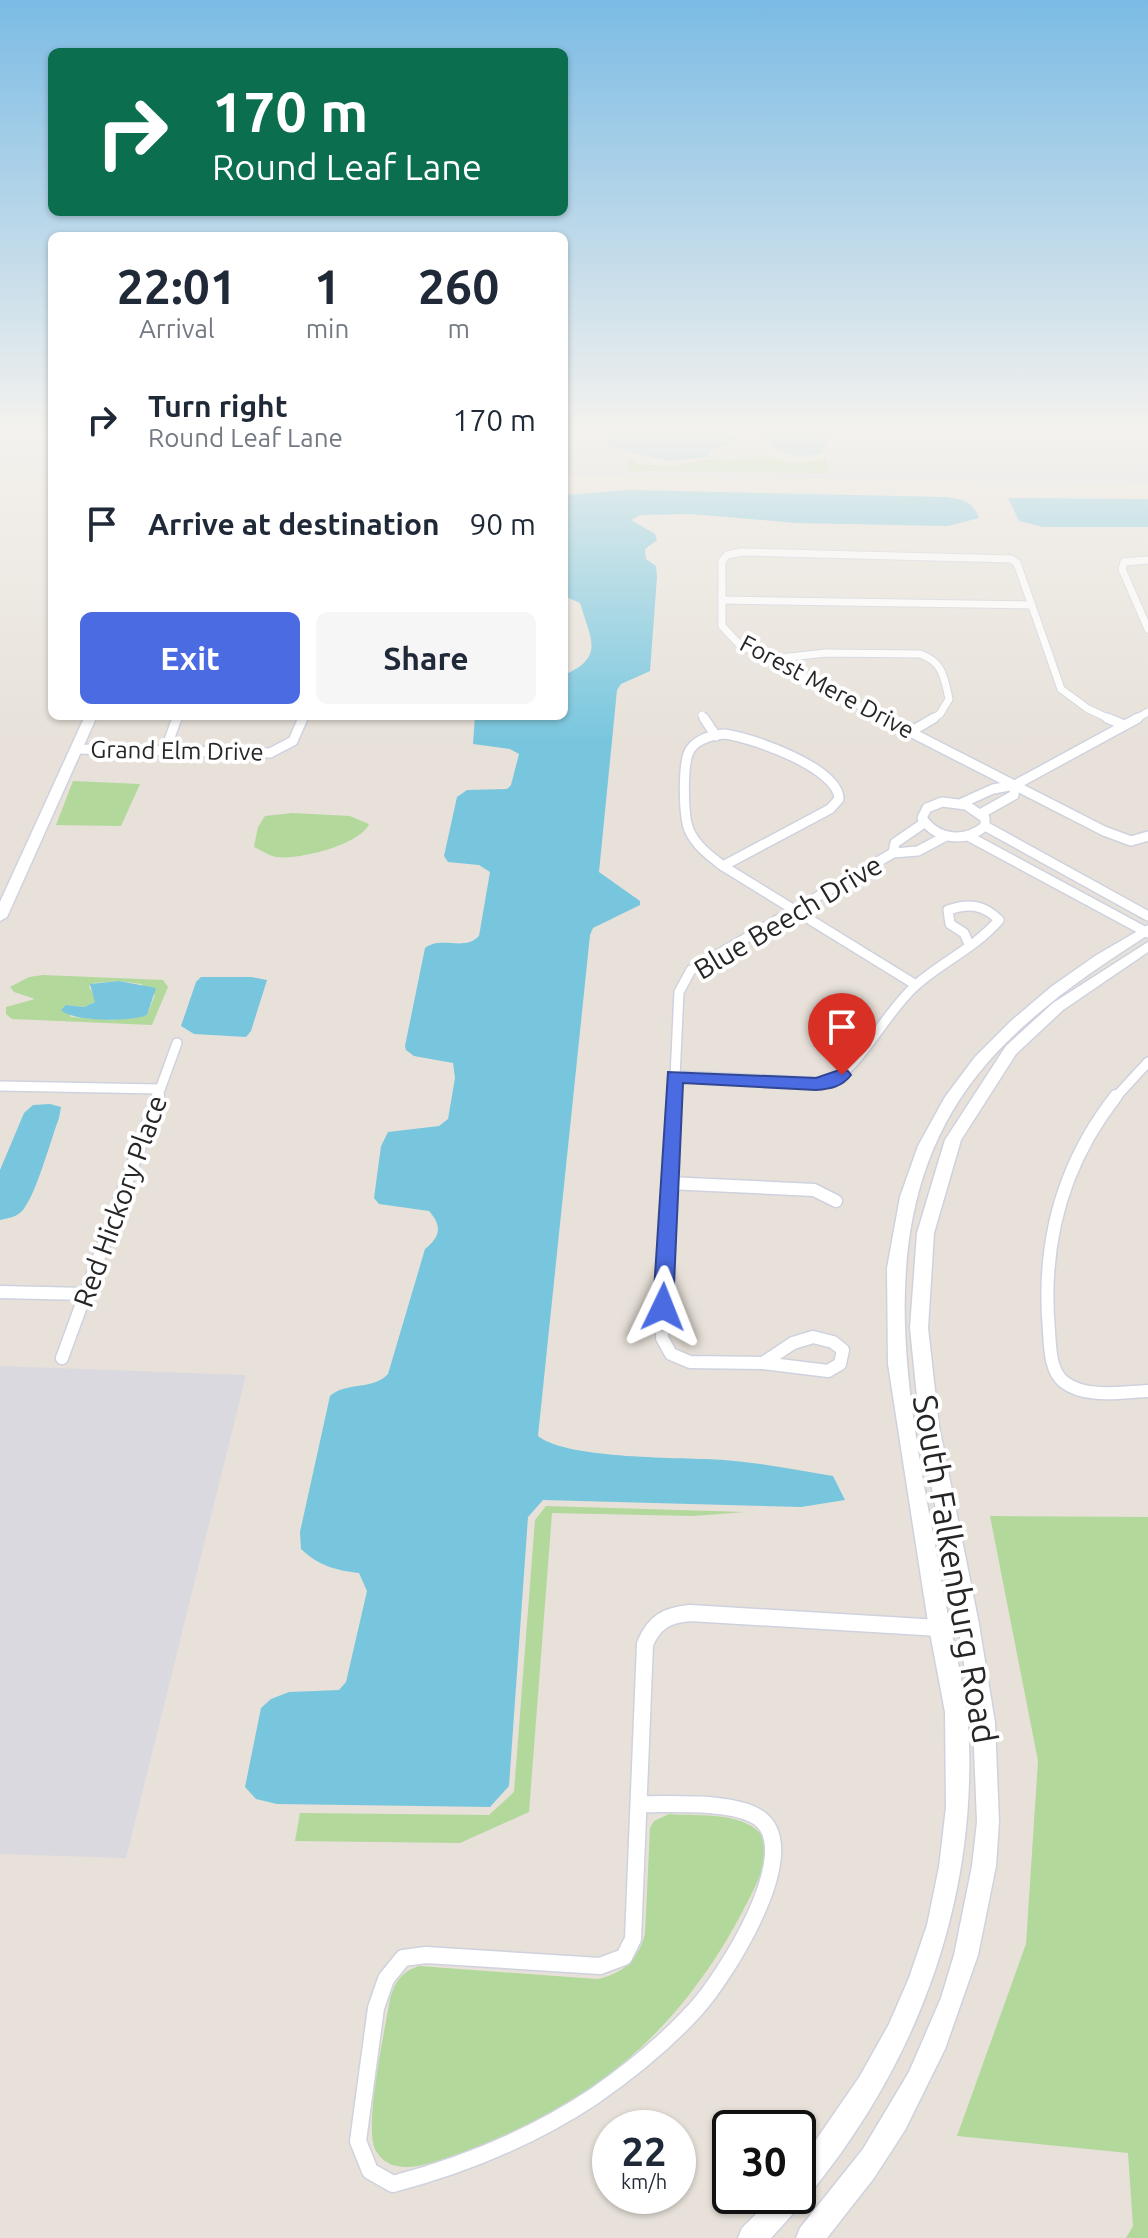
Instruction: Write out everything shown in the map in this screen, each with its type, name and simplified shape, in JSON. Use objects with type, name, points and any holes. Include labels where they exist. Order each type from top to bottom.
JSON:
[{"type":"street","name":"Forest Mere Drive","points":[[1124,725],[1088,709],[1061,689],[1017,563],[1011,559],[741,552],[727,555],[722,561],[722,626],[739,644],[1104,831],[1131,841],[1148,836]]},
{"type":"street","points":[[1148,560],[1124,562],[1122,569],[1143,607],[1148,629]]},
{"type":"street","points":[[722,600],[1032,605]]},
{"type":"street","points":[[770,659],[829,653],[920,654],[934,657],[941,664],[949,699],[940,714],[912,731]]},
{"type":"street","points":[[962,803],[993,789],[1015,785],[1148,712]]},
{"type":"street","points":[[702,715],[716,736]]},
{"type":"street","points":[[0,917],[89,720]]},
{"type":"street","points":[[165,751],[177,720]]},
{"type":"street","name":"Grand Elm Drive","points":[[76,749],[270,753],[287,749],[295,743],[303,720]]},
{"type":"street","points":[[723,866],[830,809],[839,799],[839,792],[829,778],[761,741],[741,735],[716,736],[700,741],[688,754],[685,822],[689,834],[703,853],[723,866],[916,985]]},
{"type":"street","points":[[982,813],[1014,795],[1015,785]]},
{"type":"street","name":"Blue Beech Drive","points":[[893,853],[895,843],[924,823],[923,812],[927,808],[942,802],[962,803]]},
{"type":"street","points":[[962,803],[982,813]]},
{"type":"street","points":[[982,813],[985,826],[1147,931]]},
{"type":"street","points":[[924,823],[946,836],[968,836],[1147,931]]},
{"type":"street","points":[[968,836],[985,826]]},
{"type":"street","name":"Blue Beech Drive","points":[[763,1363],[812,1335],[831,1338],[843,1350],[840,1364],[828,1371],[763,1363],[690,1362],[671,1354],[662,1338],[679,992],[691,970],[893,853],[918,851],[946,836]]},
{"type":"street","points":[[674,1076],[830,1083],[842,1075],[883,1021],[916,985],[989,932],[999,920],[988,908],[966,903],[948,910],[950,924],[964,933],[969,944]]},
{"type":"street","name":"South Falkenburg Road","points":[[816,2165],[840,2135],[891,2051],[924,1978],[946,1899],[957,1822],[958,1738],[897,1364],[894,1290],[897,1253],[906,1211],[928,1139],[946,1104],[996,1040],[1045,997],[1147,931]]},
{"type":"street","name":"South Falkenburg Road","points":[[810,2238],[873,2157],[924,2068],[956,1990],[979,1909],[988,1822],[988,1742],[921,1366],[916,1304],[928,1215],[950,1144],[967,1111],[1012,1049],[1147,931]]},
{"type":"street","name":"Red Hickory Place","points":[[62,1358],[177,1043]]},
{"type":"street","points":[[1148,1062],[1110,1101],[1083,1141],[1068,1173],[1053,1225],[1046,1292],[1050,1348],[1055,1370],[1063,1381],[1089,1391],[1148,1391]]},
{"type":"street","points":[[0,1086],[160,1089]]},
{"type":"street","points":[[668,1183],[814,1190],[836,1201]]},
{"type":"street","points":[[906,1211],[928,1215]]},
{"type":"street","points":[[0,1292],[86,1294]]},
{"type":"street","points":[[639,1804],[727,1808],[757,1816],[772,1831],[778,1845],[772,1870],[747,1931],[713,1988],[682,2024],[614,2083],[543,2129],[450,2171],[393,2184],[370,2171],[358,2141],[376,2008],[386,1979],[403,1958],[426,1955],[600,1966],[624,1957],[633,1939],[645,1644],[651,1627],[671,1614],[967,1628]]},
{"type":"street","points":[[752,2238],[775,2214]]},
{"type":"shaded area","points":[[0,1366],[246,1375],[126,1858],[0,1854]]},
{"type":"green space","points":[[73,781],[140,784],[121,826],[56,825]]},
{"type":"green space","points":[[292,813],[350,816],[369,824],[354,838],[313,853],[277,857],[254,847],[258,827],[265,816]]},
{"type":"green space","points":[[29,977],[163,980],[168,987],[152,1025],[12,1019],[6,1014],[6,1007],[35,999],[14,992],[10,987]],"holes":[[[119,981],[141,984],[155,995],[147,1015],[112,1020],[71,1017],[66,1005],[84,1007],[95,1002],[97,999],[89,987],[94,983]]]},
{"type":"green space","points":[[546,1506],[745,1512],[693,1516],[552,1513],[529,1812],[460,1843],[295,1841],[300,1813],[489,1815],[514,1792],[535,1520]]},
{"type":"green space","points":[[990,1516],[1148,1517],[1148,2238],[1126,2238],[1133,2226],[1128,2153],[957,2136],[1026,1944],[1038,1761]]},
{"type":"green space","points":[[669,1814],[714,1816],[744,1822],[765,1839],[770,1853],[744,1909],[715,1959],[682,2004],[644,2044],[603,2079],[556,2110],[504,2136],[427,2164],[398,2166],[381,2158],[372,2137],[374,2099],[390,1999],[400,1978],[419,1966],[597,1979],[614,1974],[634,1958],[645,1934],[650,1828],[654,1821]]},
{"type":"water","points":[[568,534],[655,534],[657,540],[645,549],[646,559],[656,566],[657,577],[650,671],[621,684],[617,690],[599,872],[640,901],[640,905],[593,928],[590,935],[538,1436],[553,1444],[599,1453],[738,1461],[833,1476],[845,1500],[801,1507],[543,1500],[528,1517],[509,1786],[490,1807],[277,1804],[256,1799],[245,1787],[261,1708],[271,1699],[289,1692],[339,1690],[346,1682],[367,1591],[359,1573],[328,1566],[301,1549],[300,1532],[330,1396],[337,1391],[375,1382],[388,1374],[425,1249],[438,1231],[429,1211],[379,1204],[374,1198],[381,1146],[388,1132],[439,1126],[448,1119],[455,1078],[453,1063],[414,1056],[405,1046],[425,948],[438,943],[466,943],[479,936],[490,872],[479,865],[448,862],[444,856],[457,797],[467,790],[507,789],[511,785],[519,754],[510,749],[473,744],[475,720],[568,720],[568,673],[585,661],[592,646],[580,603],[568,598]]},
{"type":"water","points":[[201,977],[267,980],[251,1031],[246,1037],[194,1034],[181,1026],[196,982]]},
{"type":"water","points":[[119,981],[156,988],[147,1015],[102,1020],[77,1017],[61,1010],[66,1005],[84,1007],[95,1002],[90,984]]},
{"type":"water","points":[[33,1105],[61,1107],[59,1118],[33,1191],[21,1212],[0,1220],[0,1170],[24,1113]]},
{"type":"route","points":[[663,1307],[674,1076],[816,1084],[830,1083],[842,1075]]}]
